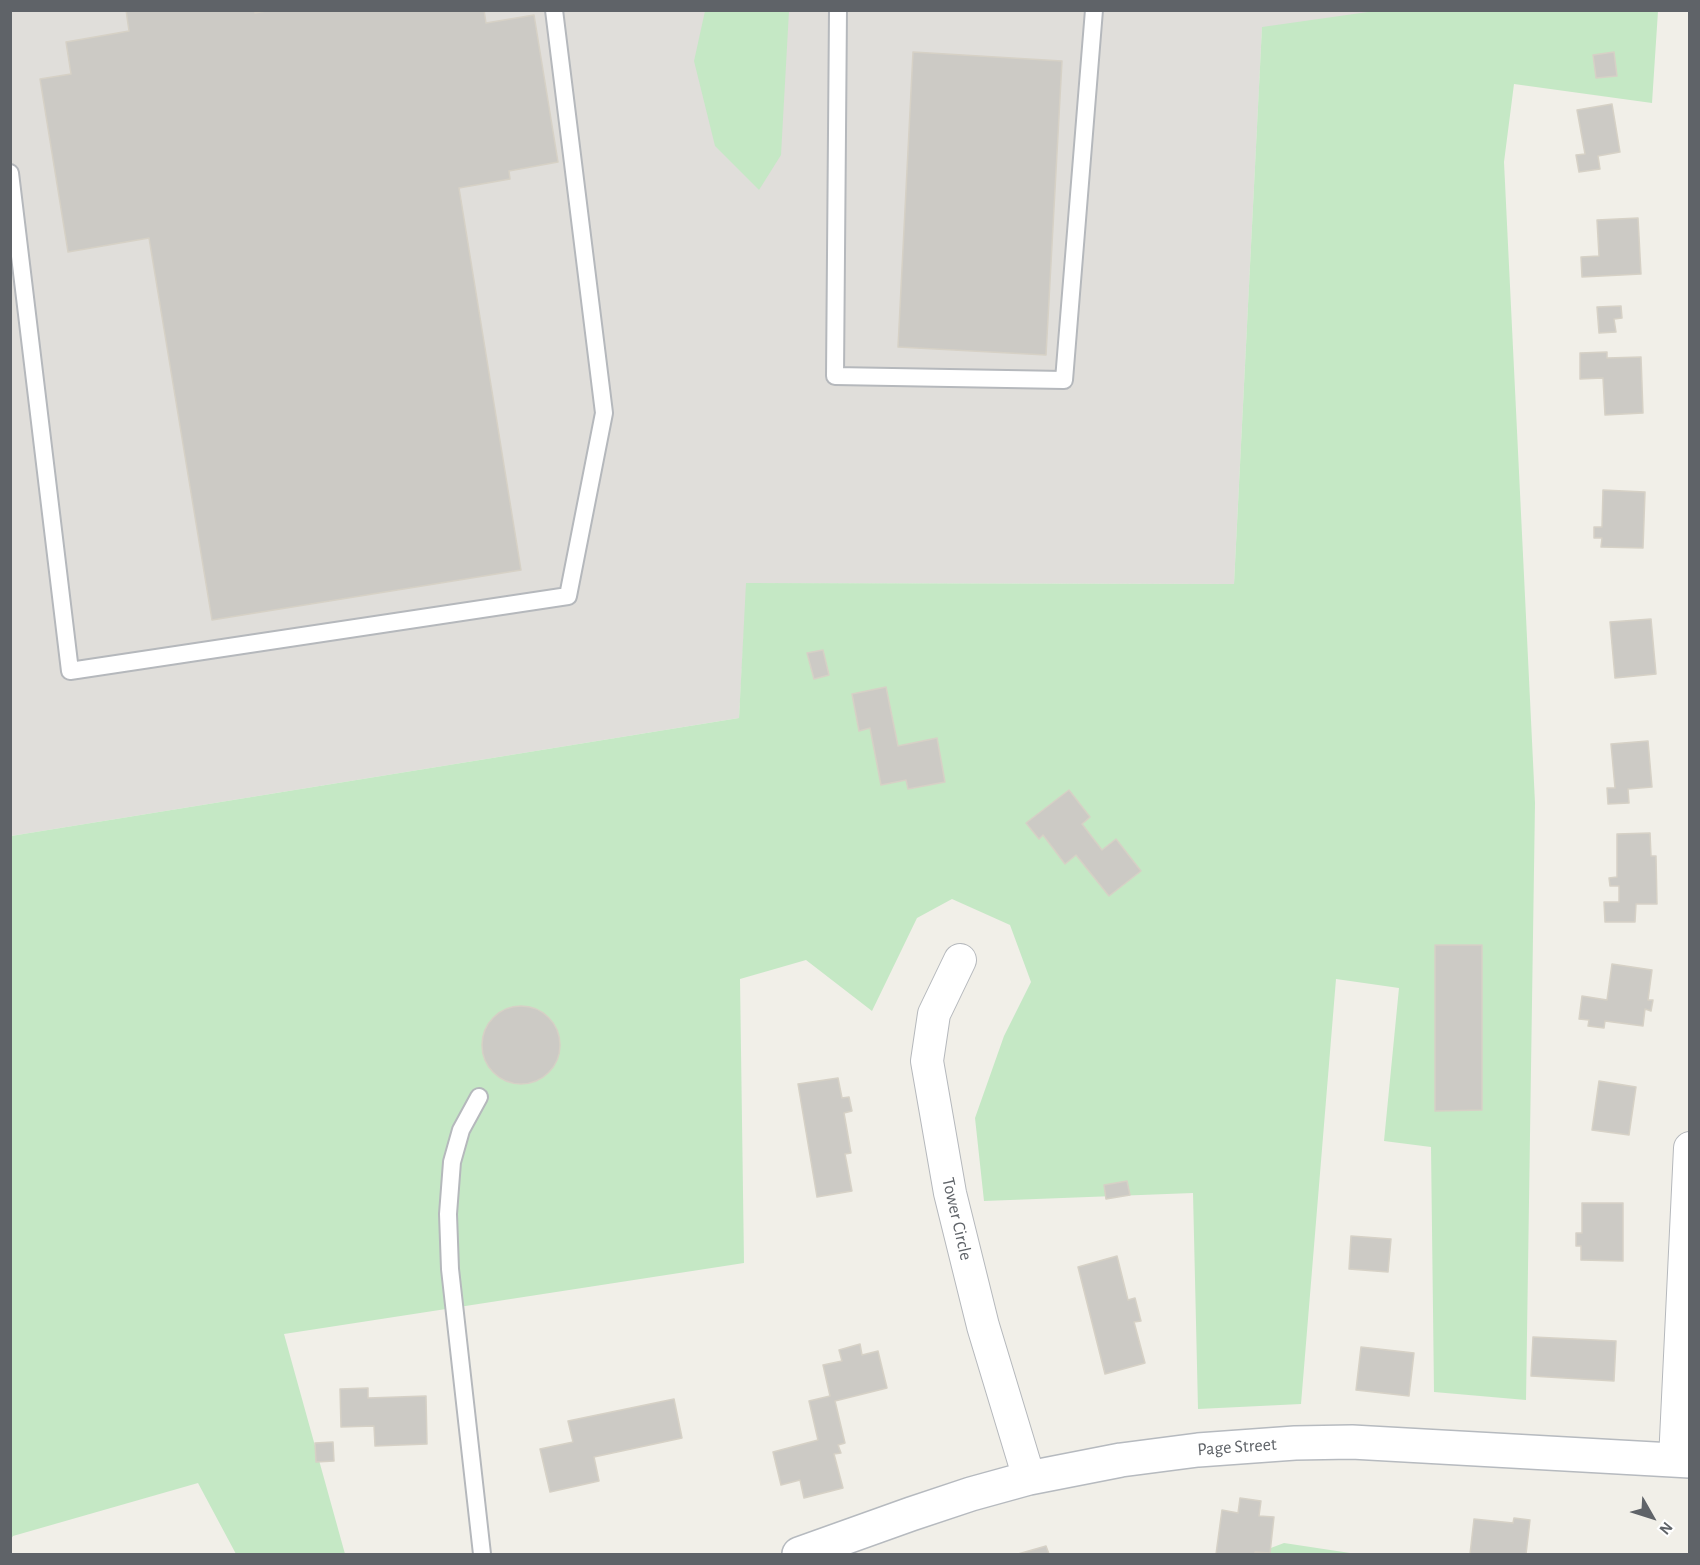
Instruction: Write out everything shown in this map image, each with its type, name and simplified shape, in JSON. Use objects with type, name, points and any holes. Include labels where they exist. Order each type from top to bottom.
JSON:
[{"type":"main road","name":"Page Street","points":[[799,1554],[971,1494],[1029,1478],[1160,1454],[1237,1447],[1352,1442],[1682,1460]]},
{"type":"street","name":"Tower Circle","points":[[960,960],[934,1014],[927,1061],[950,1193],[983,1326],[1029,1478]]},
{"type":"street","points":[[1682,1460],[1689,1148]]},
{"type":"lane","points":[[10,173],[70,672],[568,596],[604,413],[554,10]]},
{"type":"lane","points":[[838,10],[835,376],[1064,380],[1094,10]]},
{"type":"lane","points":[[479,1097],[461,1130],[452,1162],[448,1214],[450,1269],[482,1554]]},
{"type":"shaded area","points":[[11,11],[1382,11],[1262,28],[1234,584],[747,583],[739,718],[11,836]]},
{"type":"green space","points":[[1382,10],[1658,11],[1652,103],[1514,84],[1504,162],[1535,803],[1526,1400],[1434,1392],[1431,1147],[1384,1141],[1399,988],[1336,979],[1301,1404],[1198,1409],[1193,1193],[984,1201],[975,1118],[1004,1036],[1031,982],[1010,925],[952,899],[917,918],[872,1011],[806,960],[740,979],[744,1263],[284,1334],[345,1554],[236,1554],[198,1483],[13,1536],[11,1539],[11,836],[739,718],[746,583],[1234,584],[1262,27]]},
{"type":"green space","points":[[705,11],[789,11],[781,155],[759,190],[715,146],[694,61]]},
{"type":"green space","points":[[1284,1543],[1350,1553],[1352,1554],[1255,1554]]},
{"type":"building","points":[[126,10],[255,10],[255,13],[271,10],[484,10],[486,23],[534,15],[558,162],[509,171],[510,179],[459,188],[521,570],[212,620],[149,238],[68,252],[40,79],[71,74],[66,42],[129,31]]},
{"type":"building","points":[[913,52],[1062,61],[1046,355],[898,347]]},
{"type":"building","points":[[1614,52],[1617,76],[1596,78],[1593,55]]},
{"type":"building","points":[[1612,104],[1620,152],[1598,156],[1600,169],[1579,172],[1576,155],[1585,154],[1577,110]]},
{"type":"building","points":[[1638,218],[1641,274],[1582,277],[1581,257],[1599,256],[1597,220]]},
{"type":"building","points":[[1621,306],[1622,318],[1614,319],[1616,332],[1599,333],[1597,307]]},
{"type":"building","points":[[1607,352],[1607,358],[1641,357],[1643,413],[1605,415],[1603,378],[1580,379],[1580,353]]},
{"type":"building","points":[[1603,490],[1645,492],[1643,548],[1601,547],[1602,538],[1594,538],[1594,527],[1602,527]]},
{"type":"building","points":[[1651,619],[1656,674],[1615,678],[1610,622]]},
{"type":"building","points":[[823,650],[829,675],[814,679],[807,653]]},
{"type":"building","points":[[886,687],[898,746],[937,738],[945,782],[908,789],[906,780],[881,785],[870,728],[859,731],[852,694]]},
{"type":"building","points":[[1648,741],[1652,787],[1628,789],[1629,803],[1608,804],[1607,788],[1615,788],[1611,744]]},
{"type":"building","points":[[1069,790],[1090,817],[1082,824],[1102,850],[1116,839],[1141,871],[1109,896],[1076,855],[1065,864],[1043,835],[1039,839],[1026,823]]},
{"type":"building","points":[[1650,833],[1651,856],[1656,856],[1657,904],[1636,904],[1635,922],[1605,922],[1604,902],[1619,902],[1619,886],[1610,886],[1609,878],[1617,877],[1617,834]]},
{"type":"building","points":[[1435,945],[1482,945],[1482,1110],[1435,1111]]},
{"type":"building","points":[[1612,964],[1652,970],[1648,1000],[1653,1000],[1651,1011],[1645,1009],[1643,1026],[1605,1021],[1604,1028],[1588,1026],[1589,1020],[1579,1019],[1582,996],[1607,1000]]},
{"type":"building","points":[[521,1006],[536,1009],[553,1023],[560,1045],[557,1060],[543,1077],[521,1084],[506,1081],[489,1067],[482,1045],[485,1030],[499,1013]]},
{"type":"building","points":[[838,1078],[842,1098],[849,1097],[852,1111],[844,1113],[851,1153],[845,1154],[852,1191],[817,1197],[798,1084]]},
{"type":"building","points":[[1599,1081],[1636,1087],[1629,1135],[1592,1130]]},
{"type":"building","points":[[1127,1181],[1130,1195],[1106,1199],[1104,1185]]},
{"type":"building","points":[[1582,1203],[1623,1203],[1623,1261],[1581,1260],[1581,1246],[1576,1246],[1576,1233],[1582,1233]]},
{"type":"building","points":[[1351,1236],[1391,1239],[1388,1272],[1349,1269]]},
{"type":"building","points":[[1117,1256],[1128,1300],[1135,1298],[1141,1321],[1134,1322],[1145,1363],[1105,1374],[1078,1267]]},
{"type":"building","points":[[1533,1337],[1616,1341],[1614,1381],[1531,1376]]},
{"type":"building","points":[[860,1344],[862,1355],[878,1351],[887,1388],[835,1401],[845,1443],[838,1445],[841,1453],[834,1454],[843,1488],[804,1498],[800,1480],[781,1485],[773,1452],[818,1440],[809,1401],[830,1396],[823,1365],[842,1361],[839,1350]]},
{"type":"building","points":[[1361,1347],[1414,1353],[1409,1396],[1356,1390]]},
{"type":"building","points":[[368,1388],[368,1398],[426,1396],[427,1444],[375,1446],[374,1426],[341,1427],[340,1389]]},
{"type":"building","points":[[674,1399],[682,1438],[594,1457],[599,1481],[550,1492],[540,1449],[573,1442],[568,1421]]},
{"type":"building","points":[[333,1442],[334,1461],[316,1462],[315,1443]]},
{"type":"building","points":[[1240,1498],[1261,1501],[1259,1516],[1274,1517],[1270,1553],[1216,1554],[1222,1510],[1238,1513]]},
{"type":"building","points":[[1514,1518],[1530,1520],[1526,1554],[1470,1554],[1474,1519],[1513,1523]]},
{"type":"building","points":[[1046,1546],[1049,1554],[1018,1554]]}]
